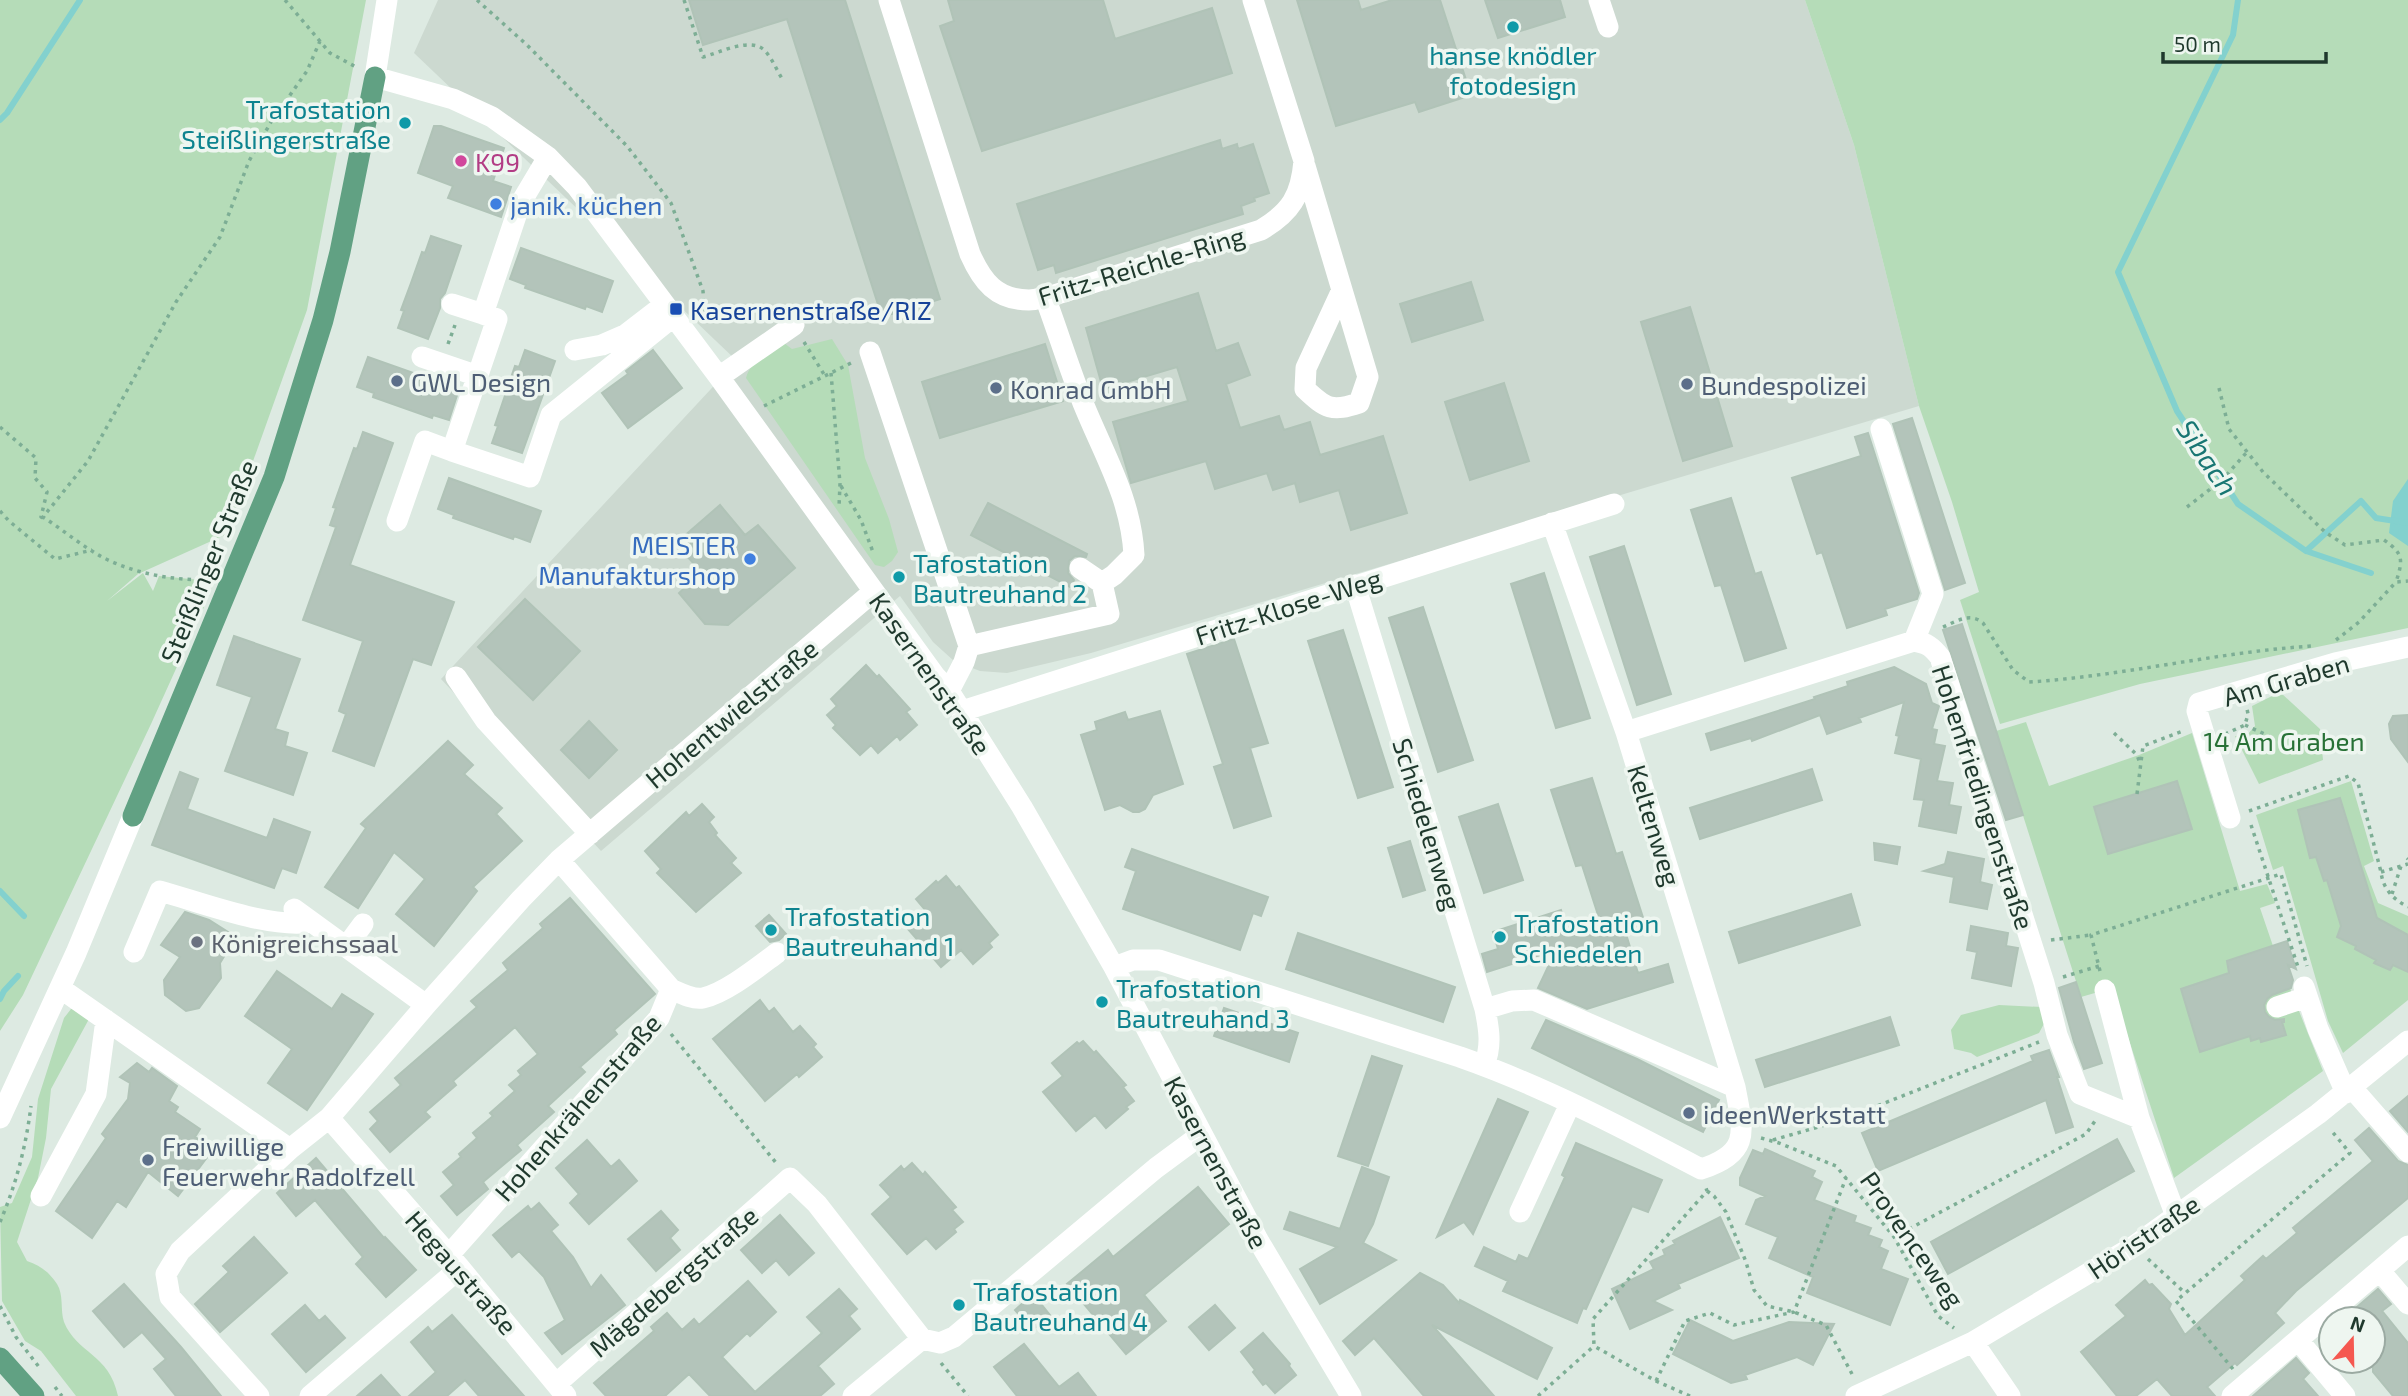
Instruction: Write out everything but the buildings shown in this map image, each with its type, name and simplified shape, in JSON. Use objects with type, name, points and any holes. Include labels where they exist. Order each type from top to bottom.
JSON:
[{"type":"main road","name":"Steißlinger Straße","points":[[133,816],[274,477],[323,320],[340,253],[375,77]]},
{"type":"main road","points":[[7,1366],[34,1396]]},
{"type":"street","name":"Steißlinger Straße","points":[[375,77],[387,0]]},
{"type":"street","name":"Fritz-Reichle-Ring","points":[[889,0],[970,254],[978,272],[987,284],[999,293],[1029,300],[1045,297],[1261,230],[1280,219],[1294,202],[1302,182],[1304,161]]},
{"type":"street","name":"Fritz-Reichle-Ring","points":[[1253,0],[1304,161],[1368,377],[1359,403],[1339,409],[1322,405],[1305,390],[1306,368],[1342,290]]},
{"type":"street","points":[[1599,0],[1608,27]]},
{"type":"street","name":"Kasernenstraße","points":[[375,77],[453,99],[492,117],[548,157],[577,187],[747,415],[870,588],[949,691],[1022,807],[1114,967],[1258,1240],[1345,1394]]},
{"type":"street","points":[[483,314],[520,204],[548,157]]},
{"type":"street","points":[[1045,297],[1083,403],[1124,494],[1133,534],[1134,555],[1102,583]]},
{"type":"street","points":[[452,451],[497,319],[457,305]]},
{"type":"street","points":[[575,350],[602,345],[669,311]]},
{"type":"street","points":[[397,521],[425,441],[530,477],[551,415],[669,311]]},
{"type":"street","points":[[719,377],[794,325]]},
{"type":"street","points":[[870,352],[969,646],[949,691]]},
{"type":"street","points":[[432,360],[478,376]]},
{"type":"street","points":[[1881,429],[1933,594],[1914,641]]},
{"type":"street","name":"Fritz-Klose-Weg","points":[[962,711],[1614,504]]},
{"type":"street","name":"Keltenweg","points":[[1552,523],[1626,732],[1735,1087],[1743,1132]]},
{"type":"street","points":[[969,646],[1109,614],[1102,583],[1080,568]]},
{"type":"street","name":"Schiedelenweg","points":[[1355,585],[1485,1009],[1490,1034],[1489,1054],[1484,1065]]},
{"type":"street","name":"Hohentwielstraße","points":[[260,1396],[170,1297],[166,1274],[180,1251],[290,1149],[329,1118],[426,1005],[559,860],[870,588]]},
{"type":"street","name":"Hohenfriedingenstraße","points":[[1626,732],[1914,641],[1925,643],[1940,657],[2044,983],[2057,1035],[2080,1094],[2139,1118]]},
{"type":"street","name":"Am Graben","points":[[2239,815],[2197,711],[2199,703],[2335,663],[2408,647]]},
{"type":"street","points":[[456,677],[486,721],[590,834]]},
{"type":"street","name":"Steißlinger Straße","points":[[0,1118],[60,988],[133,816]]},
{"type":"street","name":"Hohenkrähenstraße","points":[[310,1396],[454,1262],[659,1018],[671,989],[559,860]]},
{"type":"street","points":[[134,951],[160,891],[262,919],[297,925],[312,922]]},
{"type":"street","points":[[294,909],[426,1005]]},
{"type":"street","points":[[346,947],[363,924]]},
{"type":"street","points":[[671,989],[684,995],[702,998],[743,979],[777,953]]},
{"type":"street","points":[[1114,967],[1133,960],[1159,960],[1484,1065],[1622,1128],[1701,1169],[1720,1163],[1738,1146],[1743,1132]]},
{"type":"street","points":[[60,988],[290,1149]]},
{"type":"street","points":[[2105,990],[2139,1118],[2176,1216]]},
{"type":"street","points":[[2277,1007],[2306,992],[2349,1090],[2408,1152]]},
{"type":"street","points":[[1485,1009],[1512,1001],[1534,1000],[1735,1087]]},
{"type":"street","points":[[41,1196],[96,1094],[106,1020]]},
{"type":"street","name":"Höristraße","points":[[1860,1394],[1973,1342],[2134,1246],[2318,1114],[2408,1041]]},
{"type":"street","points":[[1520,1212],[1570,1104]]},
{"type":"street","name":"Hegaustraße","points":[[329,1118],[561,1390]]},
{"type":"street","points":[[790,1178],[817,1204],[922,1339],[940,1343],[954,1337],[1156,1168],[1202,1134]]},
{"type":"street","name":"Mägdebergstraße","points":[[561,1390],[790,1178]]},
{"type":"street","points":[[2239,1390],[2408,1246]]},
{"type":"street","points":[[2380,1271],[2408,1304]]},
{"type":"street","points":[[853,1396],[922,1339]]},
{"type":"street","points":[[2298,1340],[2345,1396]]},
{"type":"street","points":[[1973,1342],[2010,1396]]},
{"type":"street","points":[[0,1345],[7,1366]]},
{"type":"path","points":[[285,0],[330,53],[375,77]]},
{"type":"path","points":[[477,0],[527,45],[627,146],[671,203],[703,291],[705,327]]},
{"type":"path","points":[[684,0],[703,57],[744,45],[759,46],[766,51],[783,80]]},
{"type":"path","points":[[231,580],[188,581],[144,573],[102,557],[43,517],[88,461],[176,302],[220,237],[249,161],[271,122],[307,71],[320,41]]},
{"type":"path","points":[[432,360],[457,305]]},
{"type":"path","points":[[794,325],[825,376]]},
{"type":"path","points":[[747,415],[863,358],[870,352]]},
{"type":"path","points":[[831,373],[841,484],[839,511]]},
{"type":"path","points":[[2218,388],[2229,429],[2263,472],[2325,532],[2345,545],[2384,540],[2398,550],[2402,565],[2396,582],[2359,622],[2328,645]]},
{"type":"path","points":[[0,427],[36,458],[35,478],[47,492],[41,517],[50,522]]},
{"type":"path","points":[[2186,507],[2222,480],[2247,452]]},
{"type":"path","points":[[841,484],[861,520],[873,551],[875,565],[870,588]]},
{"type":"path","points":[[0,511],[9,522],[55,559],[92,550]]},
{"type":"path","points":[[2396,582],[2408,581]]},
{"type":"path","points":[[1961,619],[1969,616],[1983,623],[2013,670],[2029,682],[2067,680],[2273,649],[2315,646]]},
{"type":"path","points":[[2224,735],[2245,725],[2248,714],[2242,691]]},
{"type":"path","points":[[2137,794],[2143,746],[2202,725]]},
{"type":"path","points":[[2245,725],[2275,740]]},
{"type":"path","points":[[2114,733],[2137,755],[2141,766]]},
{"type":"path","points":[[2239,815],[2349,776],[2357,783],[2383,885],[2398,901],[2408,907]]},
{"type":"path","points":[[2381,872],[2401,866],[2408,860]]},
{"type":"path","points":[[2392,895],[2401,866]]},
{"type":"path","points":[[2031,943],[2091,935],[2268,877],[2306,992]]},
{"type":"path","points":[[2091,935],[2105,990]]},
{"type":"path","points":[[2044,983],[2099,966]]},
{"type":"path","points":[[659,1018],[790,1178]]},
{"type":"path","points":[[1771,1140],[1839,1121],[2057,1035]]},
{"type":"path","points":[[0,1222],[27,1140],[31,1100]]},
{"type":"path","points":[[1894,1237],[2087,1133],[2107,1105]]},
{"type":"path","points":[[2239,1390],[2176,1301],[2350,1153],[2318,1114]]},
{"type":"path","name":"Provenceweg","points":[[1743,1132],[1771,1140],[1836,1166],[1894,1237],[1938,1316],[1973,1342]]},
{"type":"path","points":[[1701,1169],[1707,1191],[1726,1212],[1754,1290],[1767,1306],[1794,1312],[1826,1325],[1860,1394]]},
{"type":"path","points":[[1794,1312],[1846,1177]]},
{"type":"path","points":[[1594,1346],[1593,1319],[1707,1191]]},
{"type":"path","points":[[2134,1246],[2185,1293]]},
{"type":"path","points":[[0,1306],[16,1337],[47,1376]]},
{"type":"path","points":[[1656,1381],[1685,1321],[1710,1314],[1734,1325],[1794,1312]]},
{"type":"path","points":[[922,1339],[968,1396]]},
{"type":"path","points":[[1594,1346],[1656,1381],[1690,1396]]},
{"type":"path","points":[[1538,1396],[1594,1346]]},
{"type":"path","points":[[54,1386],[62,1396]]},
{"type":"shaded area","points":[[438,0],[1805,0],[1854,145],[1919,406],[1091,653],[1007,673],[980,671],[954,661],[933,642],[900,596],[601,851],[441,679],[737,361],[414,53]]},
{"type":"green space","points":[[0,0],[366,0],[307,310],[227,534],[138,574],[107,601],[143,573],[153,591],[159,576],[201,580],[204,607],[23,995],[0,1031]]},
{"type":"green space","points":[[1805,0],[2408,0],[2408,628],[2140,684],[2000,724],[1960,600],[1979,592],[1919,406],[1854,145]]},
{"type":"green space","points":[[832,339],[848,365],[865,458],[889,519],[898,552],[884,567],[875,565],[746,378],[756,362],[784,343],[792,349]]},
{"type":"green space","name":"14 Am Graben","points":[[2280,692],[2320,729],[2323,760],[2259,784],[2235,736],[2247,735],[2255,726],[2252,706]]},
{"type":"green space","points":[[2026,722],[2049,786],[2139,755],[2192,733],[2240,891],[2267,884],[2275,903],[2260,908],[2323,1071],[2174,1178],[2112,988],[2081,997],[1996,731]]},
{"type":"green space","points":[[2351,781],[2374,861],[2364,866],[2378,903],[2408,916],[2408,1000],[2343,1053],[2328,1021],[2283,866],[2273,870],[2256,815]]},
{"type":"green space","points":[[1999,1005],[2042,1007],[2046,1020],[2039,1033],[1977,1057],[1954,1049],[1951,1030],[1961,1015]]},
{"type":"green space","points":[[71,1009],[85,1011],[89,1019],[51,1089],[46,1138],[38,1178],[17,1242],[27,1261],[44,1270],[57,1284],[64,1322],[77,1341],[108,1371],[118,1396],[76,1396],[41,1351],[25,1341],[2,1301],[0,1207],[12,1203],[32,1157],[38,1099],[64,1018]]},
{"type":"water","points":[[2408,479],[2408,546],[2389,533],[2393,501]]},
{"type":"waterway","points":[[0,120],[80,0]]},
{"type":"waterway","name":"Sibach","points":[[2238,0],[2233,35],[2118,272],[2177,411],[2238,504],[2306,551],[2371,573]]},
{"type":"waterway","points":[[2306,551],[2361,501],[2376,518],[2408,523]]},
{"type":"waterway","points":[[0,891],[24,916]]},
{"type":"waterway","points":[[0,999],[18,976]]},
{"type":"place","name":"hanse knödler fotodesign","points":[[1513,27]]},
{"type":"place","name":"Trafostation Steißlingerstraße","points":[[405,123]]},
{"type":"place","name":"K99","points":[[461,161]]},
{"type":"place","name":"janik. küchen","points":[[496,204]]},
{"type":"place","name":"Kasernenstraße/RIZ","points":[[676,309]]},
{"type":"place","name":"GWL Design","points":[[397,381]]},
{"type":"place","name":"Bundespolizei","points":[[1687,384]]},
{"type":"place","name":"Konrad GmbH","points":[[996,388]]},
{"type":"place","name":"MEISTER Manufakturshop","points":[[750,559]]},
{"type":"place","name":"Tafostation Bautreuhand 2","points":[[899,577]]},
{"type":"place","name":"Trafostation Bautreuhand 1","points":[[771,930]]},
{"type":"place","name":"Trafostation Schiedelen","points":[[1500,937]]},
{"type":"place","name":"Königreichssaal","points":[[197,942]]},
{"type":"place","name":"Trafostation Bautreuhand 3","points":[[1102,1002]]},
{"type":"place","name":"ideenWerkstatt","points":[[1689,1113]]},
{"type":"place","name":"Freiwillige Feuerwehr Radolfzell","points":[[148,1160]]},
{"type":"place","name":"Trafostation Bautreuhand 4","points":[[959,1305]]}]
